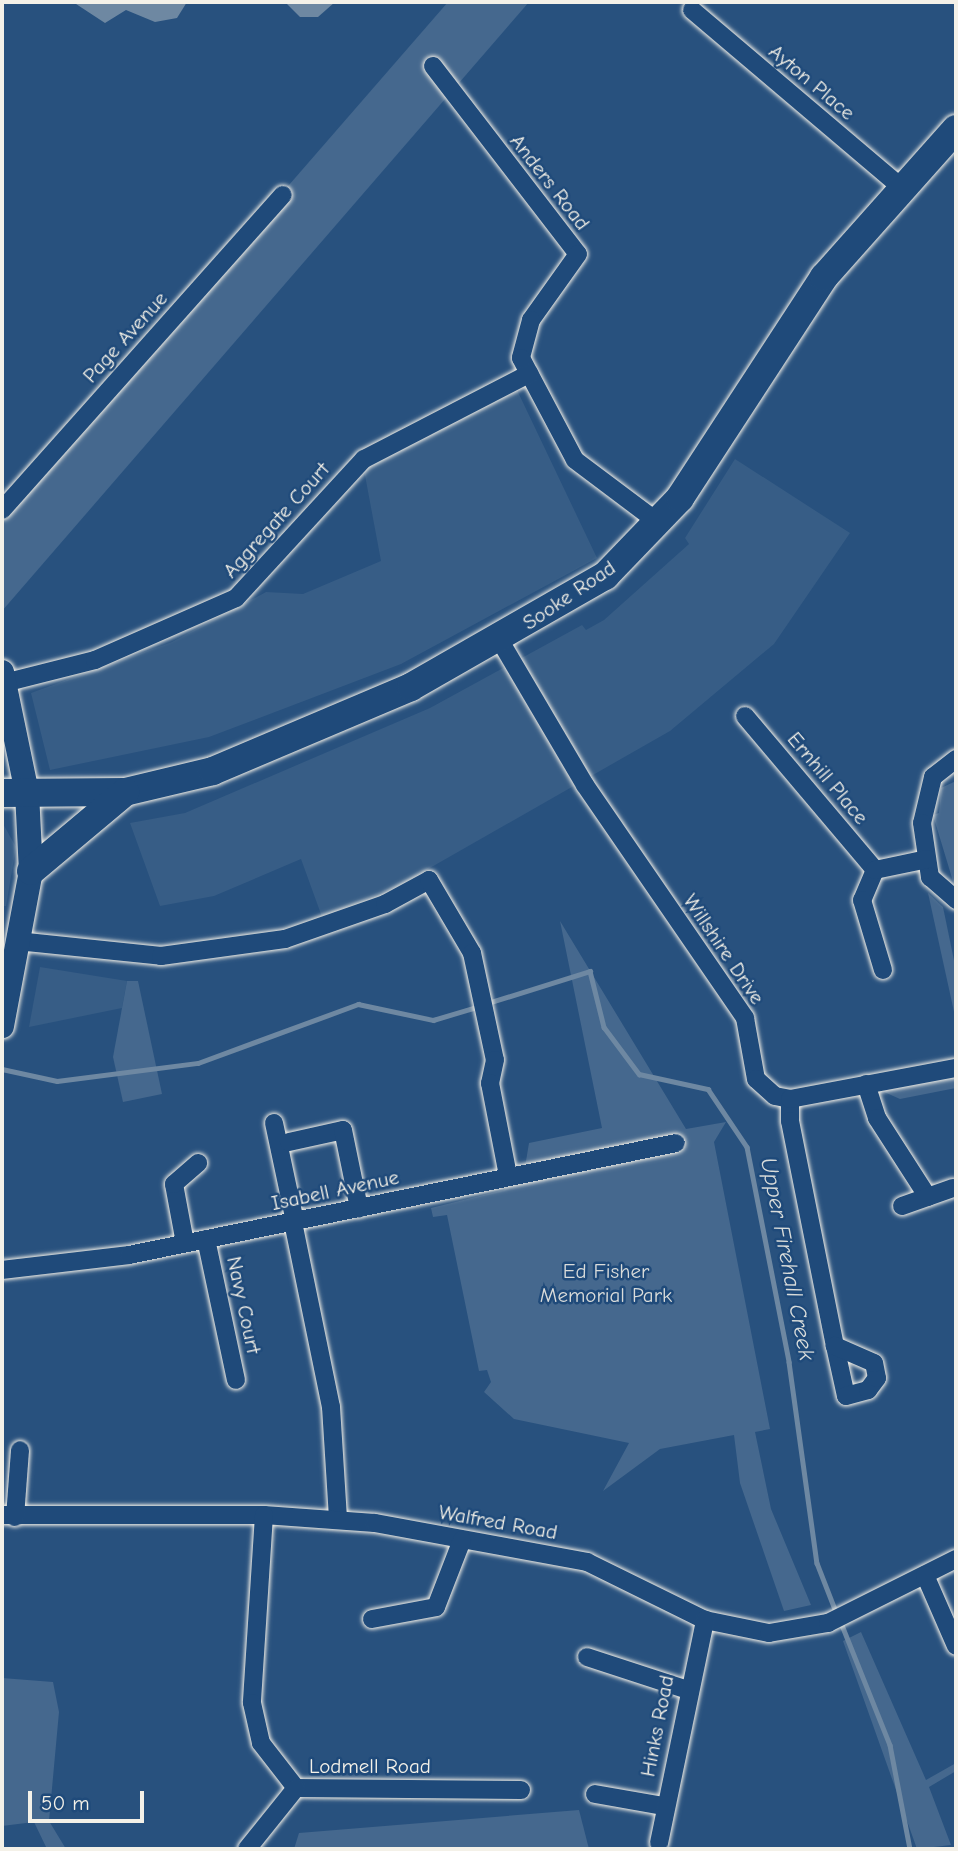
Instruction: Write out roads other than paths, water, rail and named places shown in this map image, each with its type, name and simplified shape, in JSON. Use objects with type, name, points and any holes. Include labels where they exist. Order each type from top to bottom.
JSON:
[{"type":"main road","name":"Sooke Road","points":[[14,793],[125,792],[166,785],[267,750],[411,687],[605,576],[659,523],[824,277],[956,129]]},
{"type":"main road","points":[[2,1026],[31,872],[14,793],[3,678]]},
{"type":"main road","points":[[31,872],[125,792]]},
{"type":"street","name":"Ayton Place","points":[[692,10],[903,190]]},
{"type":"street","name":"Anders Road","points":[[433,66],[578,254],[521,341],[529,374],[575,460],[659,523]]},
{"type":"street","name":"Page Avenue","points":[[2,510],[283,195]]},
{"type":"street","name":"Aggregate Court","points":[[3,678],[96,660],[236,598],[364,459],[529,374]]},
{"type":"street","name":"Willshire Drive","points":[[499,639],[585,785],[745,1018],[756,1079],[775,1096],[790,1099]]},
{"type":"street","name":"Ernhill Place","points":[[745,716],[876,870]]},
{"type":"street","points":[[956,759],[933,778],[923,803],[927,859],[937,888],[956,900]]},
{"type":"street","points":[[883,970],[862,900],[876,870],[927,859]]},
{"type":"street","points":[[17,941],[161,956],[271,941],[384,904],[429,880],[472,953],[495,1060],[490,1083],[508,1176]]},
{"type":"street","points":[[835,1346],[790,1099],[956,1068]]},
{"type":"street","points":[[866,1084],[877,1118],[928,1196]]},
{"type":"street","points":[[274,1123],[331,1407],[338,1518]]},
{"type":"street","points":[[289,1142],[342,1130],[359,1208]]},
{"type":"street","name":"Isabell Avenue","points":[[2,1270],[186,1243],[676,1143]]},
{"type":"street","points":[[186,1243],[174,1184],[198,1163]]},
{"type":"street","points":[[902,1206],[953,1188]]},
{"type":"street","name":"Navy Court","points":[[206,1239],[236,1380]]},
{"type":"street","points":[[8,1516],[20,1450]]},
{"type":"street","name":"Walfred Road","points":[[8,1516],[338,1518],[587,1562],[705,1620],[746,1631],[805,1629],[956,1559]]},
{"type":"street","name":"Lodmell Road","points":[[264,1516],[252,1703],[261,1744],[296,1788],[520,1790]]},
{"type":"street","points":[[372,1619],[436,1607],[462,1540]]},
{"type":"street","points":[[925,1575],[956,1646]]},
{"type":"street","name":"Hinks Road","points":[[659,1843],[688,1689],[705,1620]]},
{"type":"street","points":[[587,1657],[688,1689]]},
{"type":"street","points":[[247,1849],[296,1788]]},
{"type":"street","points":[[595,1794],[664,1806]]},
{"type":"waterway","name":"Upper Firehall Creek","points":[[488,1003],[590,971],[604,1027],[639,1074],[708,1089],[747,1147],[789,1362],[817,1563],[836,1612]]},
{"type":"waterway","name":"Upper Firehall Creek","points":[[2,1069],[57,1081],[198,1063],[358,1004],[433,1020],[480,1006]]},
{"type":"waterway","name":"Upper Firehall Creek","points":[[840,1620],[890,1745],[910,1849]]},
{"type":"park label","name":"Ed Fisher Memorial Park","points":[[606,1283]]}]
